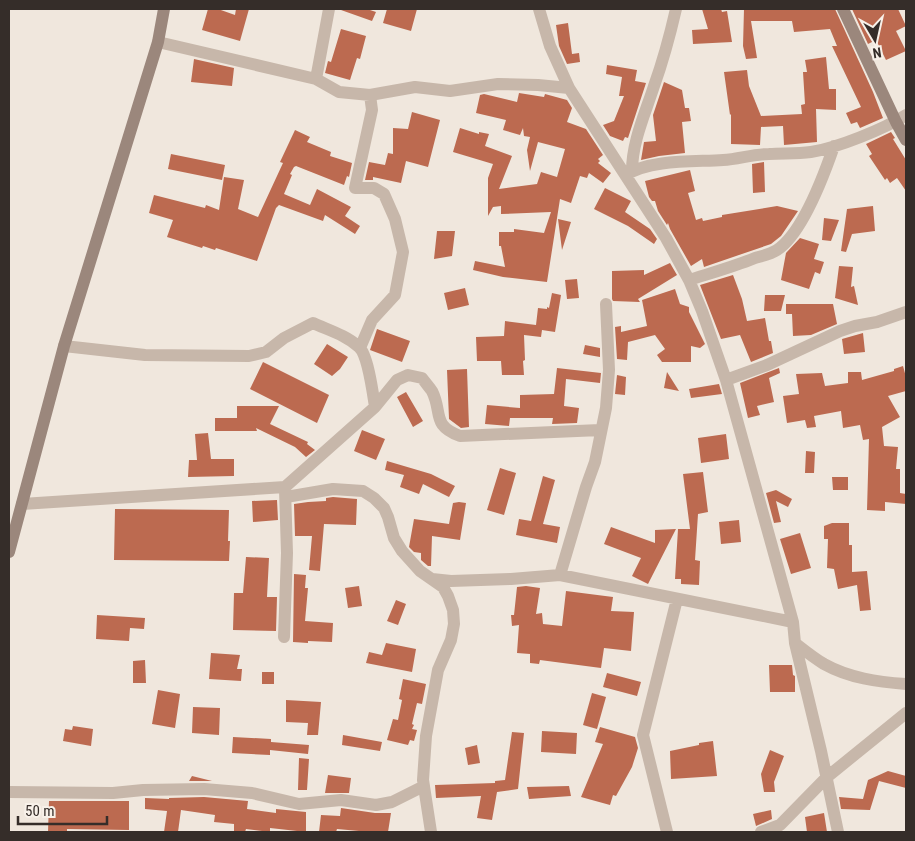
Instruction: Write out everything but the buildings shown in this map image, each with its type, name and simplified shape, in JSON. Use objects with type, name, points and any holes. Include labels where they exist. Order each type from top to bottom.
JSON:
[{"type":"street","points":[[9,552],[64,346],[158,42],[164,9]]},
{"type":"street","points":[[316,78],[329,9]]},
{"type":"street","points":[[539,9],[550,46],[569,88],[629,173],[689,280],[702,311],[726,380],[793,622],[795,643],[838,832]]},
{"type":"street","points":[[629,173],[637,137],[662,64],[676,9]]},
{"type":"street","points":[[842,9],[901,118],[906,140]]},
{"type":"street","points":[[158,42],[316,78],[338,92],[370,95],[415,87],[450,91],[498,84],[538,84],[569,88]]},
{"type":"street","points":[[360,348],[372,320],[395,295],[402,252],[396,219],[384,194],[374,188],[355,188],[372,110],[370,95]]},
{"type":"street","points":[[629,173],[672,162],[733,160],[769,154],[787,155],[812,152],[834,146],[901,118]]},
{"type":"street","points":[[689,280],[776,250],[788,240],[818,189],[834,146]]},
{"type":"street","points":[[560,575],[594,462],[607,401],[609,370],[606,304]]},
{"type":"street","points":[[726,380],[767,365],[840,331],[878,322],[906,312]]},
{"type":"street","points":[[64,346],[145,355],[249,356],[266,352],[284,338],[313,323],[344,337],[360,348],[371,378],[375,407]]},
{"type":"street","points":[[284,637],[287,553],[285,492],[375,407],[397,380],[408,375],[422,378],[432,392],[440,420],[446,431],[460,436],[600,430]]},
{"type":"street","points":[[22,504],[334,489],[363,491],[374,498],[384,508],[394,538],[402,551],[420,571],[443,587],[453,610],[454,624],[451,640],[438,670],[426,736],[424,786],[431,832]]},
{"type":"street","points":[[432,579],[501,579],[560,575],[793,622]]},
{"type":"street","points":[[667,832],[643,735],[677,599]]},
{"type":"street","points":[[795,643],[823,664],[843,672],[866,680],[906,684]]},
{"type":"street","points":[[761,832],[780,825],[827,777],[906,714]]},
{"type":"street","points":[[9,792],[113,793],[143,790],[204,789],[252,793],[299,804],[349,800],[376,805],[392,802],[424,786]]}]
